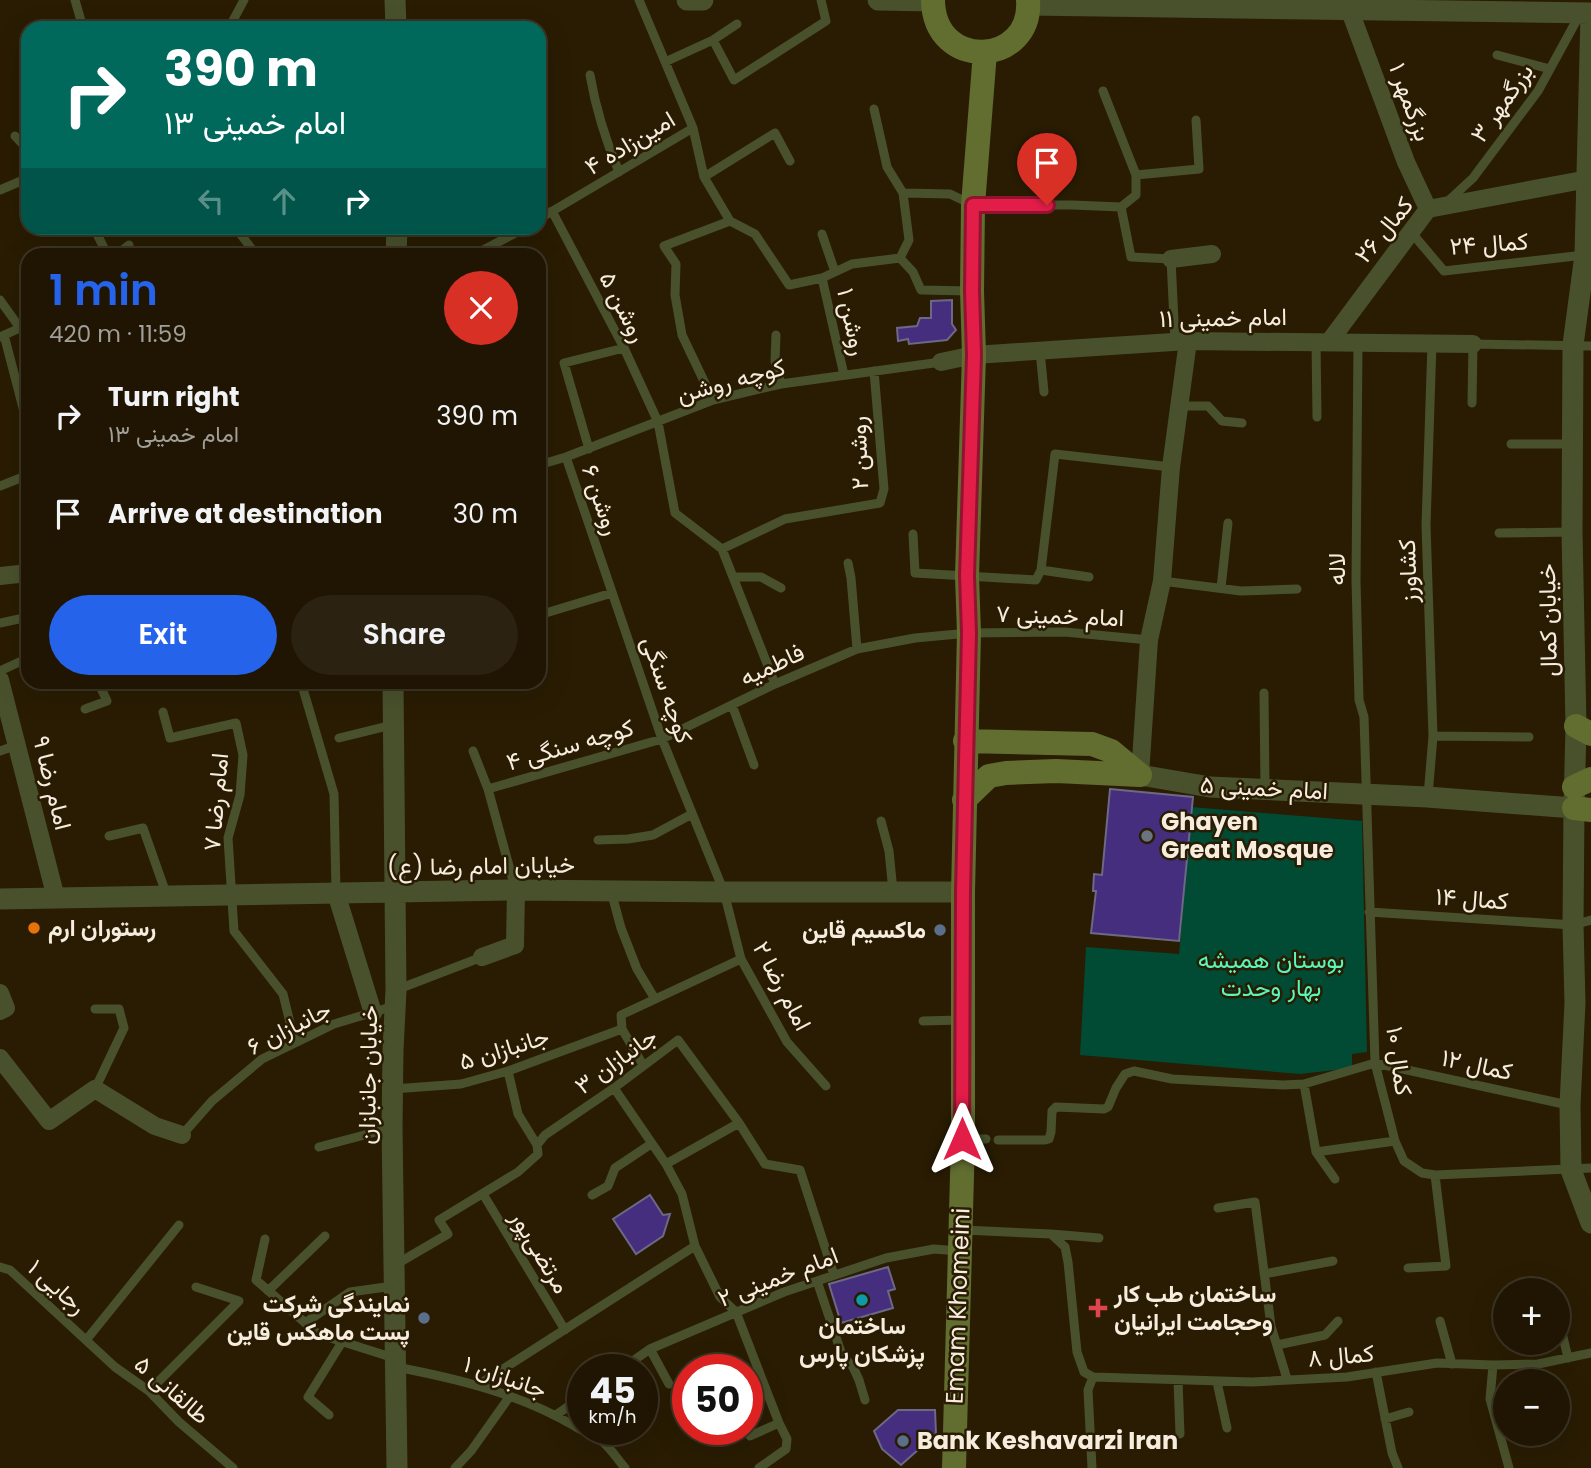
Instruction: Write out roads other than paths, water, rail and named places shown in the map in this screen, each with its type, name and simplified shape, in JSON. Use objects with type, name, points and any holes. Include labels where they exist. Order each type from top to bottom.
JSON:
[{"type":"main road","points":[[933,1],[934,15],[947,39],[958,47],[985,52],[998,49],[1017,36],[1023,27],[1028,2]]},
{"type":"main road","name":"Emam Khomeini","points":[[954,1468],[960,1241],[974,1139],[962,1020],[963,892],[969,633],[967,576],[974,355],[973,205],[985,52]]},
{"type":"main road","name":"امام خمینی ۵","points":[[965,741],[1092,744],[1111,751],[1140,775]]},
{"type":"main road","points":[[964,800],[989,776],[1006,773],[1056,771],[1140,775]]},
{"type":"street","points":[[395,0],[396,21]]},
{"type":"street","points":[[687,0],[703,0]]},
{"type":"street","points":[[878,0],[933,1]]},
{"type":"street","points":[[1028,2],[1581,9]]},
{"type":"street","name":"بزرگمهر ۱","points":[[1351,5],[1406,162],[1436,207]]},
{"type":"street","name":"خیابان کمال","points":[[1581,9],[1589,179],[1582,346],[1573,444],[1572,532],[1584,730],[1582,922],[1570,1105],[1591,1223]]},
{"type":"street","name":"کمال ۲۶","points":[[1323,342],[1411,232],[1436,207],[1589,179]]},
{"type":"street","points":[[1171,258],[1212,254]]},
{"type":"street","points":[[1140,775],[1149,640],[1162,581],[1179,406],[1182,341]]},
{"type":"street","name":"امام خمینی ۱۱","points":[[941,362],[974,355],[1182,341],[1473,344]]},
{"type":"street","points":[[0,576],[21,574]]},
{"type":"street","name":"امام رضا ۹","points":[[0,680],[8,748],[56,898]]},
{"type":"street","name":"خیابان جانبازان","points":[[393,689],[396,998],[392,1128],[397,1468]]},
{"type":"street","name":"امام خمینی ۵","points":[[1140,775],[1210,787],[1427,797],[1582,796]]},
{"type":"street","points":[[482,957],[515,944],[516,890]]},
{"type":"street","name":"خیابان امام رضا (ع)","points":[[0,899],[516,890],[963,892]]},
{"type":"street","points":[[336,893],[373,1013]]},
{"type":"street","points":[[0,993],[6,1008],[0,1011]]},
{"type":"street","points":[[0,1058],[49,1121],[95,1089],[155,1126],[182,1135]]},
{"type":"lane","points":[[75,0],[81,21]]},
{"type":"lane","points":[[233,21],[244,0]]},
{"type":"lane","name":"امین‌زاده ۴","points":[[546,215],[693,128],[639,0]]},
{"type":"lane","points":[[713,40],[734,80],[826,21],[821,0]]},
{"type":"lane","name":"بزرگمهر ۳","points":[[1436,207],[1473,178],[1538,92],[1581,9]]},
{"type":"lane","points":[[666,62],[713,40],[737,24]]},
{"type":"lane","points":[[1497,55],[1550,69]]},
{"type":"lane","points":[[590,75],[605,140],[619,172]]},
{"type":"lane","points":[[903,193],[950,194],[973,205],[1121,207],[1136,195],[1136,176],[1103,91]]},
{"type":"lane","points":[[874,109],[887,167],[903,193],[908,240],[900,258]]},
{"type":"lane","points":[[1136,176],[1199,169],[1196,120]]},
{"type":"lane","points":[[693,128],[704,177],[730,221],[755,234],[789,285],[822,278],[852,264],[900,258]]},
{"type":"lane","points":[[704,177],[775,133],[790,161]]},
{"type":"lane","points":[[15,136],[21,142]]},
{"type":"lane","points":[[0,190],[21,181]]},
{"type":"lane","points":[[1121,207],[1131,257],[1171,258],[1182,341]]},
{"type":"lane","name":"روشن ۵","points":[[552,211],[624,348],[658,422],[675,513],[722,549]]},
{"type":"lane","points":[[713,400],[682,335],[675,295],[676,264],[664,246],[730,221]]},
{"type":"lane","name":"کمال ۲۴","points":[[1411,232],[1444,271],[1585,255]]},
{"type":"lane","points":[[822,234],[835,272]]},
{"type":"lane","points":[[486,248],[508,235]]},
{"type":"lane","points":[[125,248],[129,245]]},
{"type":"lane","points":[[900,258],[913,272],[921,290],[972,291]]},
{"type":"lane","name":"روشن ۱","points":[[822,278],[844,375]]},
{"type":"lane","points":[[0,300],[20,328],[2,336],[21,402]]},
{"type":"lane","points":[[776,335],[775,361],[781,384]]},
{"type":"lane","points":[[1317,417],[1323,342]]},
{"type":"lane","name":"لاله","points":[[1358,343],[1356,594],[1359,700],[1364,717],[1367,793]]},
{"type":"lane","name":"کشاورز","points":[[1427,797],[1433,736],[1426,525],[1432,344]]},
{"type":"lane","points":[[1472,403],[1473,344],[1582,346]]},
{"type":"lane","points":[[589,449],[564,363],[624,348]]},
{"type":"lane","points":[[1040,351],[1044,392]]},
{"type":"lane","name":"کوچه روشن","points":[[546,463],[589,449],[713,400],[781,384],[941,362]]},
{"type":"lane","name":"روشن ۲","points":[[722,549],[785,519],[880,503],[884,489],[874,371]]},
{"type":"lane","points":[[1179,406],[1208,406],[1222,421],[1242,423]]},
{"type":"lane","points":[[1511,444],[1573,444]]},
{"type":"lane","points":[[913,534],[915,573],[1037,580],[1041,570],[1055,453],[1171,467]]},
{"type":"lane","name":"روشن ۶","points":[[566,457],[600,555]]},
{"type":"lane","points":[[0,486],[21,478]]},
{"type":"lane","points":[[1221,588],[1228,523]]},
{"type":"lane","points":[[1499,533],[1572,532]]},
{"type":"lane","points":[[722,549],[775,684]]},
{"type":"lane","name":"کوچه سنگی","points":[[600,555],[662,739],[702,837]]},
{"type":"lane","points":[[848,563],[857,649]]},
{"type":"lane","points":[[1041,570],[1089,577]]},
{"type":"lane","points":[[733,577],[761,577],[781,589]]},
{"type":"lane","points":[[1162,581],[1241,591],[1297,589]]},
{"type":"lane","points":[[546,613],[612,593]]},
{"type":"lane","points":[[0,623],[21,618]]},
{"type":"lane","name":"امام خمینی ۷","points":[[857,649],[915,638],[969,633],[1065,632],[1149,640]]},
{"type":"lane","name":"فاطمیه","points":[[662,739],[775,684],[857,649]]},
{"type":"lane","points":[[0,671],[21,661]]},
{"type":"lane","points":[[85,709],[107,701],[101,689]]},
{"type":"lane","points":[[303,689],[334,794],[336,893]]},
{"type":"lane","points":[[1264,692],[1265,788]]},
{"type":"lane","points":[[732,705],[754,765]]},
{"type":"lane","name":"امام رضا ۷","points":[[163,712],[170,738],[236,723],[243,755],[240,795],[228,838],[231,895]]},
{"type":"lane","points":[[339,738],[392,725]]},
{"type":"lane","points":[[1433,736],[1529,737]]},
{"type":"lane","name":"کوچه سنگی ۴","points":[[488,789],[662,739]]},
{"type":"lane","points":[[472,751],[488,789],[516,890]]},
{"type":"lane","name":"کمال ۱۰","points":[[1367,793],[1375,1063],[1395,1141],[1404,1161],[1422,1173],[1435,1175],[1581,1169]]},
{"type":"lane","points":[[598,840],[653,835],[692,814]]},
{"type":"lane","points":[[881,821],[889,851],[894,893]]},
{"type":"lane","points":[[109,836],[143,828],[167,896]]},
{"type":"lane","name":"امام رضا ۲","points":[[702,837],[724,892],[741,959],[787,1042],[826,1086]]},
{"type":"lane","points":[[611,891],[621,928],[637,969],[655,999]]},
{"type":"lane","points":[[231,895],[234,931],[283,995],[295,1043]]},
{"type":"lane","name":"کمال ۱۴","points":[[1369,912],[1582,922]]},
{"type":"lane","name":"جانبازان ۶","points":[[182,1135],[212,1101],[262,1059],[334,1024],[373,1013],[396,998],[482,957]]},
{"type":"lane","points":[[643,1065],[622,1029],[621,1015],[741,959]]},
{"type":"lane","points":[[95,1009],[119,1009],[124,1028],[95,1089]]},
{"type":"lane","points":[[923,1021],[962,1020]]},
{"type":"lane","name":"جانبازان ۵","points":[[393,1089],[461,1084],[508,1071],[622,1029]]},
{"type":"lane","name":"جانبازان ۳","points":[[395,1276],[448,1234],[439,1220],[518,1172],[538,1154],[537,1145],[545,1135],[678,1040],[739,1123],[765,1164],[800,1170],[834,1276]]},
{"type":"lane","points":[[998,1140],[1049,1139],[1052,1111],[1056,1107],[1104,1109],[1108,1107],[1125,1074],[1134,1071],[1172,1079],[1283,1085],[1304,1084],[1375,1063]]},
{"type":"lane","name":"کمال ۱۲","points":[[1375,1063],[1570,1105]]},
{"type":"lane","points":[[508,1071],[517,1114],[537,1145]]},
{"type":"lane","points":[[1304,1084],[1316,1152],[1335,1179]]},
{"type":"lane","points":[[614,1087],[666,1164],[682,1194],[695,1246],[720,1297],[736,1312],[787,1439],[786,1449],[759,1468]]},
{"type":"lane","points":[[666,1164],[739,1123]]},
{"type":"lane","points":[[319,1147],[392,1128]]},
{"type":"lane","points":[[1316,1152],[1395,1141]]},
{"type":"lane","points":[[593,1195],[608,1186],[615,1168],[651,1144]]},
{"type":"lane","points":[[1408,1268],[1446,1266],[1435,1175]]},
{"type":"lane","name":"مرتضی‌پور","points":[[483,1194],[565,1330]]},
{"type":"lane","points":[[1219,1208],[1255,1202],[1271,1325],[1287,1379]]},
{"type":"lane","points":[[87,1339],[179,1225]]},
{"type":"lane","points":[[1051,1234],[1065,1247],[1077,1352],[1084,1372],[1093,1377],[1088,1390],[1092,1468]]},
{"type":"lane","name":"امام خمینی ۲","points":[[643,1354],[784,1292],[886,1258],[960,1241],[1051,1234],[1099,1238]]},
{"type":"lane","points":[[265,1240],[256,1280],[268,1292],[325,1236]]},
{"type":"lane","points":[[478,1385],[695,1246]]},
{"type":"lane","points":[[1264,1274],[1334,1261]]},
{"type":"lane","name":"رجایی ۱","points":[[0,1267],[10,1270],[87,1339]]},
{"type":"lane","points":[[305,1323],[350,1292],[395,1276]]},
{"type":"lane","points":[[817,1281],[842,1355],[853,1367],[865,1400]]},
{"type":"lane","points":[[149,1391],[239,1301],[196,1287]]},
{"type":"lane","name":"جانبازان ۱","points":[[268,1292],[318,1335],[396,1363],[478,1385],[556,1415],[604,1443],[625,1468]]},
{"type":"lane","points":[[1276,1346],[1325,1335],[1338,1321]]},
{"type":"lane","points":[[1440,1321],[1451,1364]]},
{"type":"lane","name":"طالقانی ۵","points":[[87,1339],[115,1367],[149,1391],[179,1422],[233,1468]]},
{"type":"lane","points":[[329,1415],[308,1397],[342,1342]]},
{"type":"lane","points":[[650,1349],[669,1384]]},
{"type":"lane","name":"کمال ۸","points":[[1093,1377],[1252,1382],[1348,1377],[1437,1363],[1538,1364],[1591,1353]]},
{"type":"lane","points":[[1493,1365],[1490,1399],[1509,1468]]},
{"type":"lane","points":[[1376,1372],[1392,1453],[1398,1468]]},
{"type":"lane","points":[[1178,1380],[1180,1434]]},
{"type":"lane","points":[[1217,1381],[1227,1428]]},
{"type":"lane","points":[[455,1468],[471,1451],[510,1396]]},
{"type":"lane","points":[[556,1415],[567,1407]]},
{"type":"lane","points":[[1385,1419],[1409,1412]]},
{"type":"lane","points":[[763,1430],[779,1423]]},
{"type":"place","name":"Ghayen Great Mosque","points":[[1147,836]]},
{"type":"place","name":"رستوران ارم","points":[[34,928]]},
{"type":"place","name":"ماکسیم قاین","points":[[940,930]]},
{"type":"place","name":"ساختمان پزشکان پارس","points":[[862,1300]]},
{"type":"place","name":"ساختمان طب کار و‌حجامت ایرانیان","points":[[1098,1308]]},
{"type":"place","name":"نمایندگی شرکت پست ماهکس قاین","points":[[424,1318]]},
{"type":"place","name":"Bank Keshavarzi Iran","points":[[903,1441]]},
{"type":"park label","name":"بوستان همیشه بهار وحدت","points":[[1271,974]]}]
